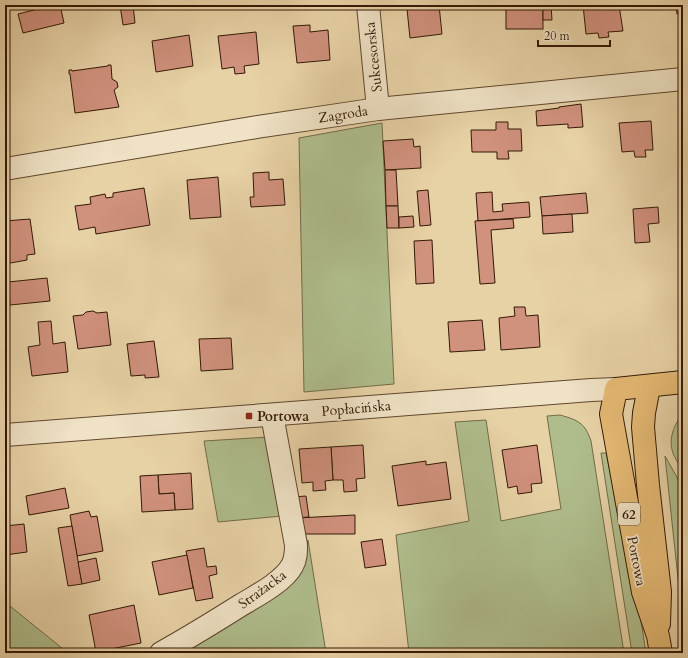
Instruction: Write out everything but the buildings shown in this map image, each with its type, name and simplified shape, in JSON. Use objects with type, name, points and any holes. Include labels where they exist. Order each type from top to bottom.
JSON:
[{"type":"main road","name":"Popłacińska","points":[[616,389],[683,382]]},
{"type":"main road","name":"Portowa","points":[[649,386],[643,427],[660,592],[659,645]]},
{"type":"main road","name":"Portowa","points":[[616,389],[611,414],[614,439],[643,592],[659,645]]},
{"type":"street","name":"Sukcesorska","points":[[368,5],[378,109]]},
{"type":"street","name":"Zagroda","points":[[5,169],[257,127],[378,109],[683,79]]},
{"type":"street","name":"Popłacińska","points":[[5,435],[616,389]]},
{"type":"street","name":"Strażacka","points":[[161,653],[267,589],[282,577],[291,567],[296,556],[296,545],[272,414]]},
{"type":"path","points":[[683,470],[683,480]]},
{"type":"green space","points":[[382,123],[394,384],[304,392],[299,138]]},
{"type":"green space","points":[[683,414],[683,461],[680,467],[674,455],[671,442],[677,422]]},
{"type":"green space","points":[[560,415],[580,423],[586,430],[591,441],[624,653],[409,653],[396,535],[469,521],[455,422],[486,420],[501,521],[561,509],[547,416]]},
{"type":"green space","points":[[269,437],[282,516],[218,522],[204,441]]},
{"type":"green space","points":[[601,453],[606,453],[639,608],[646,653],[632,653]]},
{"type":"green space","points":[[665,456],[678,479],[683,521],[683,653],[679,588]]},
{"type":"green space","points":[[308,540],[326,653],[187,653],[186,649],[244,615],[303,560]]},
{"type":"green space","points":[[5,602],[68,653],[5,653]]},
{"type":"place","name":"Portowa","points":[[249,416]]}]
